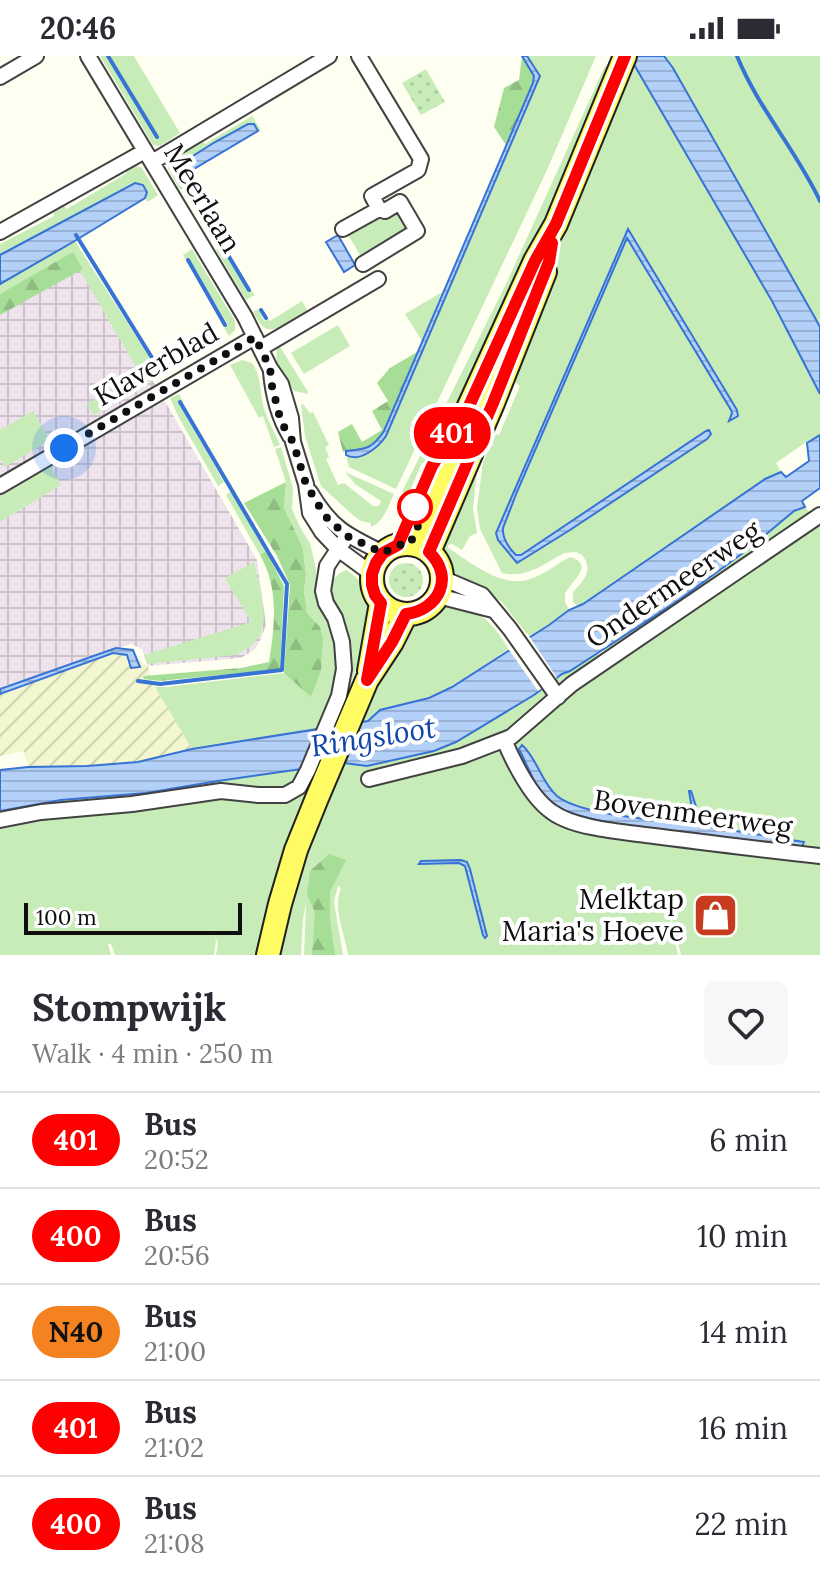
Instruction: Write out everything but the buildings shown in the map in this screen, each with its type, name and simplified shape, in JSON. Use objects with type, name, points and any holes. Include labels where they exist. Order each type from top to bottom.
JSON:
[{"type":"main road","points":[[420,548],[464,417],[535,261],[556,224],[625,56]]},
{"type":"main road","points":[[398,545],[420,548],[438,564],[440,587],[430,606],[419,613],[406,614],[388,609],[375,595],[372,585],[376,563],[383,553],[398,545]]},
{"type":"main road","points":[[367,680],[381,603]]},
{"type":"main road","points":[[268,955],[296,850],[331,766],[338,723],[392,642],[406,614]]},
{"type":"street","points":[[0,77],[20,60],[36,56]]},
{"type":"street","name":"Meerlaan","points":[[88,56],[258,342],[270,368],[281,422],[293,442],[306,484],[310,513],[338,549],[372,574]]},
{"type":"street","points":[[0,232],[148,157],[329,56]]},
{"type":"street","points":[[359,56],[421,159],[418,170],[372,196],[379,209],[385,211],[400,202],[417,231],[363,264]]},
{"type":"street","points":[[343,229],[379,209]]},
{"type":"street","name":"Klaverblad","points":[[0,486],[378,279]]},
{"type":"street","name":"Meerlaan","points":[[306,484],[327,518],[347,536],[383,553]]},
{"type":"street","name":"Ondermeerweg","points":[[558,697],[584,676],[820,515]]},
{"type":"street","points":[[0,820],[41,812],[132,804],[221,791],[285,795],[299,787],[338,723],[344,669],[342,642],[323,591],[327,566],[347,536]]},
{"type":"street","points":[[369,779],[462,756],[504,740],[558,697],[493,610],[440,587]]},
{"type":"street","name":"Bovenmeerweg","points":[[504,740],[536,797],[562,819],[621,831],[820,856]]},
{"type":"shaded area","points":[[76,248],[257,560],[266,625],[255,649],[241,658],[148,666],[142,649],[131,644],[0,688],[0,291]]},
{"type":"green space","points":[[100,56],[106,56],[157,138],[110,56],[134,56],[180,133],[160,146],[153,145]]},
{"type":"green space","points":[[522,56],[534,76],[533,83],[506,145],[494,127],[504,88],[519,80]]},
{"type":"green space","points":[[527,56],[596,56],[547,170],[396,489],[349,467],[346,455],[353,459],[375,449],[386,436],[540,76]]},
{"type":"green space","points":[[665,56],[820,56],[820,327],[673,68]]},
{"type":"green space","points":[[605,66],[591,111],[491,348],[428,465],[422,463],[408,495],[402,492],[507,282]]},
{"type":"green space","points":[[635,67],[772,301],[818,387],[820,435],[776,463],[781,472],[765,479],[578,606],[573,602],[573,592],[587,570],[582,555],[564,553],[527,572],[502,573],[480,529],[477,508],[483,462],[496,434],[499,435],[520,386],[513,381],[519,358],[618,92],[622,97]],"holes":[[[627,230],[739,413],[729,419],[731,410],[627,238],[503,528],[506,543],[516,555],[520,555],[706,431],[570,530],[517,563],[496,533]]]},
{"type":"green space","points":[[426,69],[445,102],[421,115],[402,83]]},
{"type":"green space","points":[[252,116],[261,130],[259,132],[254,124],[177,166],[184,183],[189,185],[180,190],[168,169],[173,157],[202,139],[205,144]]},
{"type":"green space","points":[[132,165],[142,168],[158,195],[148,202],[145,198],[147,192],[135,183],[0,255],[0,244],[54,216],[53,212],[64,206],[67,209],[127,173],[125,170]]},
{"type":"green space","points":[[399,205],[413,230],[363,260],[347,233]]},
{"type":"green space","points":[[75,241],[157,369],[162,367],[165,373],[139,387],[132,377],[139,372],[80,271],[83,269],[0,294],[0,282]]},
{"type":"green space","points":[[224,244],[226,248],[223,250],[248,291],[255,295],[246,300],[216,250]]},
{"type":"green space","points":[[192,249],[235,321],[235,330],[229,336],[224,328],[228,325],[189,259],[186,260],[183,255]]},
{"type":"green space","points":[[73,252],[83,269],[0,315],[0,294]]},
{"type":"green space","points":[[442,292],[422,341],[405,314]]},
{"type":"green space","points":[[302,301],[309,314],[279,331],[277,328],[265,328],[253,312],[258,309],[264,321],[270,321]]},
{"type":"green space","points":[[338,325],[350,346],[304,374],[291,353]]},
{"type":"green space","points":[[279,345],[308,394],[294,391],[283,375],[276,357]]},
{"type":"green space","points":[[417,352],[384,431],[366,447],[343,452],[338,432],[352,424],[362,442],[382,430],[372,411],[388,401],[377,383],[390,368]]},
{"type":"green space","points":[[242,360],[252,363],[255,369],[264,408],[280,445],[274,447],[263,416],[259,418],[230,365]]},
{"type":"green space","points":[[121,383],[127,395],[94,415],[87,404]]},
{"type":"green space","points":[[179,394],[183,402],[179,404],[224,482],[218,486],[170,398]]},
{"type":"green space","points":[[303,404],[310,413],[313,412],[329,445],[325,447],[329,457],[326,459],[338,485],[344,483],[373,506],[379,506],[381,501],[355,484],[345,472],[394,494],[375,525],[371,527],[371,523],[355,517],[321,486],[305,436]]},
{"type":"green space","points":[[33,411],[50,440],[5,467],[0,459],[0,430]]},
{"type":"green space","points":[[281,447],[293,488],[292,509],[310,543],[316,569],[316,590],[333,632],[337,674],[328,710],[317,729],[192,749],[155,687],[284,673],[312,696],[320,627],[307,613],[303,548],[284,508],[286,482],[275,449]]},
{"type":"green space","points":[[60,461],[51,468],[61,485],[0,522],[0,496]]},
{"type":"green space","points":[[478,462],[473,508],[477,533],[470,536],[462,550],[452,544],[448,548],[487,572],[508,580],[535,577],[570,557],[581,564],[580,574],[565,594],[569,610],[529,637],[501,601],[454,575],[443,559],[441,542]]},
{"type":"green space","points":[[286,482],[284,508],[303,548],[307,613],[320,627],[323,639],[321,670],[311,697],[284,673],[290,585],[277,556],[244,503]]},
{"type":"green space","points":[[231,491],[266,551],[260,555],[226,495]]},
{"type":"green space","points":[[805,507],[811,514],[820,508],[820,955],[681,955],[671,916],[678,955],[348,955],[338,913],[341,888],[338,886],[334,902],[343,955],[304,955],[306,903],[301,955],[216,955],[218,944],[212,928],[216,940],[214,955],[115,955],[111,944],[108,944],[111,955],[0,955],[0,811],[61,800],[146,793],[344,763],[367,766],[434,751],[456,742],[597,653],[600,657],[606,653],[603,649],[711,576]],"holes":[[[421,861],[467,862],[470,869],[487,936],[483,935],[465,866],[459,863],[419,864]]]},
{"type":"green space","points":[[266,551],[284,586],[280,669],[160,681],[144,679],[143,676],[241,668],[269,662],[274,607],[270,580],[260,555]]},
{"type":"green space","points":[[254,562],[264,620],[260,635],[252,646],[236,655],[147,664],[144,655],[251,622],[225,578]]},
{"type":"green space","points":[[406,563],[418,568],[423,580],[418,592],[406,597],[394,592],[389,580],[394,568]]},
{"type":"green space","points":[[346,570],[363,587],[369,618],[363,652],[344,708],[350,674],[332,600],[332,585],[335,578]]},
{"type":"green space","points":[[445,607],[467,609],[484,618],[509,649],[435,694],[381,711],[368,721],[363,721],[361,717],[371,694],[412,623]]},
{"type":"green space","points":[[113,653],[133,656],[148,666],[152,682],[192,749],[138,762],[87,766],[28,767],[24,751],[0,756],[0,694]]},
{"type":"green space","points":[[329,854],[346,860],[330,892],[335,955],[312,955],[315,912],[307,895],[310,871]]},
{"type":"water","points":[[522,56],[527,56],[540,76],[386,436],[362,456],[346,455],[346,451],[372,445],[384,431],[533,83],[534,76]]},
{"type":"water","points":[[629,56],[664,56],[673,68],[814,316],[820,327],[820,394],[772,301]]},
{"type":"water","points":[[248,124],[254,124],[258,131],[184,175],[187,182],[184,183],[176,170],[177,166]]},
{"type":"water","points":[[135,183],[143,185],[147,192],[145,198],[0,284],[0,255]]},
{"type":"water","points":[[628,229],[738,416],[729,421],[731,410],[627,238],[517,492],[503,528],[506,543],[516,555],[521,555],[706,431],[709,430],[711,434],[517,563],[496,533]]},
{"type":"water","points":[[338,235],[355,265],[344,272],[326,242]]},
{"type":"water","name":"Ringsloot","points":[[820,435],[820,488],[802,501],[805,507],[794,511],[679,600],[456,742],[434,751],[367,766],[344,763],[146,793],[61,800],[0,811],[0,770],[138,762],[192,749],[368,721],[380,710],[429,698],[452,687],[569,610],[583,604],[765,479],[781,472],[786,477],[809,461],[807,443]]},
{"type":"water","points":[[116,648],[133,650],[140,667],[131,668],[127,655],[113,653],[0,694],[0,689]]},
{"type":"water","points":[[522,745],[557,796],[583,808],[620,816],[690,824],[694,821],[691,791],[705,826],[804,842],[802,847],[635,826],[578,815],[545,797],[519,749]]},
{"type":"water","points":[[421,861],[467,862],[470,869],[485,938],[465,866],[459,863],[419,864]]},
{"type":"pier","points":[[527,633],[557,678],[538,691],[507,647]]},
{"type":"waterway","points":[[108,56],[157,137]]},
{"type":"waterway","points":[[737,56],[755,93],[820,201]]},
{"type":"waterway","points":[[194,200],[216,236]]},
{"type":"waterway","points":[[76,235],[159,369]]},
{"type":"waterway","points":[[225,250],[249,290]]},
{"type":"waterway","points":[[188,260],[225,325]]},
{"type":"waterway","points":[[261,310],[266,318]]},
{"type":"waterway","points":[[138,681],[160,684],[282,670],[287,584],[180,402]]},
{"type":"bus line","name":"401","points":[[552,243],[549,262],[429,552],[435,557],[441,571],[438,596],[419,613],[406,614],[367,680],[381,603],[372,585],[376,563],[383,553],[398,545],[432,466],[464,417],[535,261],[556,224],[625,56]]},
{"type":"place","name":"Melktap Maria's Hoeve","points":[[715,915]]},
{"type":"route","points":[[64,448],[255,337],[270,368],[281,422],[293,442],[306,484],[327,518],[347,536],[383,553],[398,545],[410,544],[421,519],[415,507]]}]
